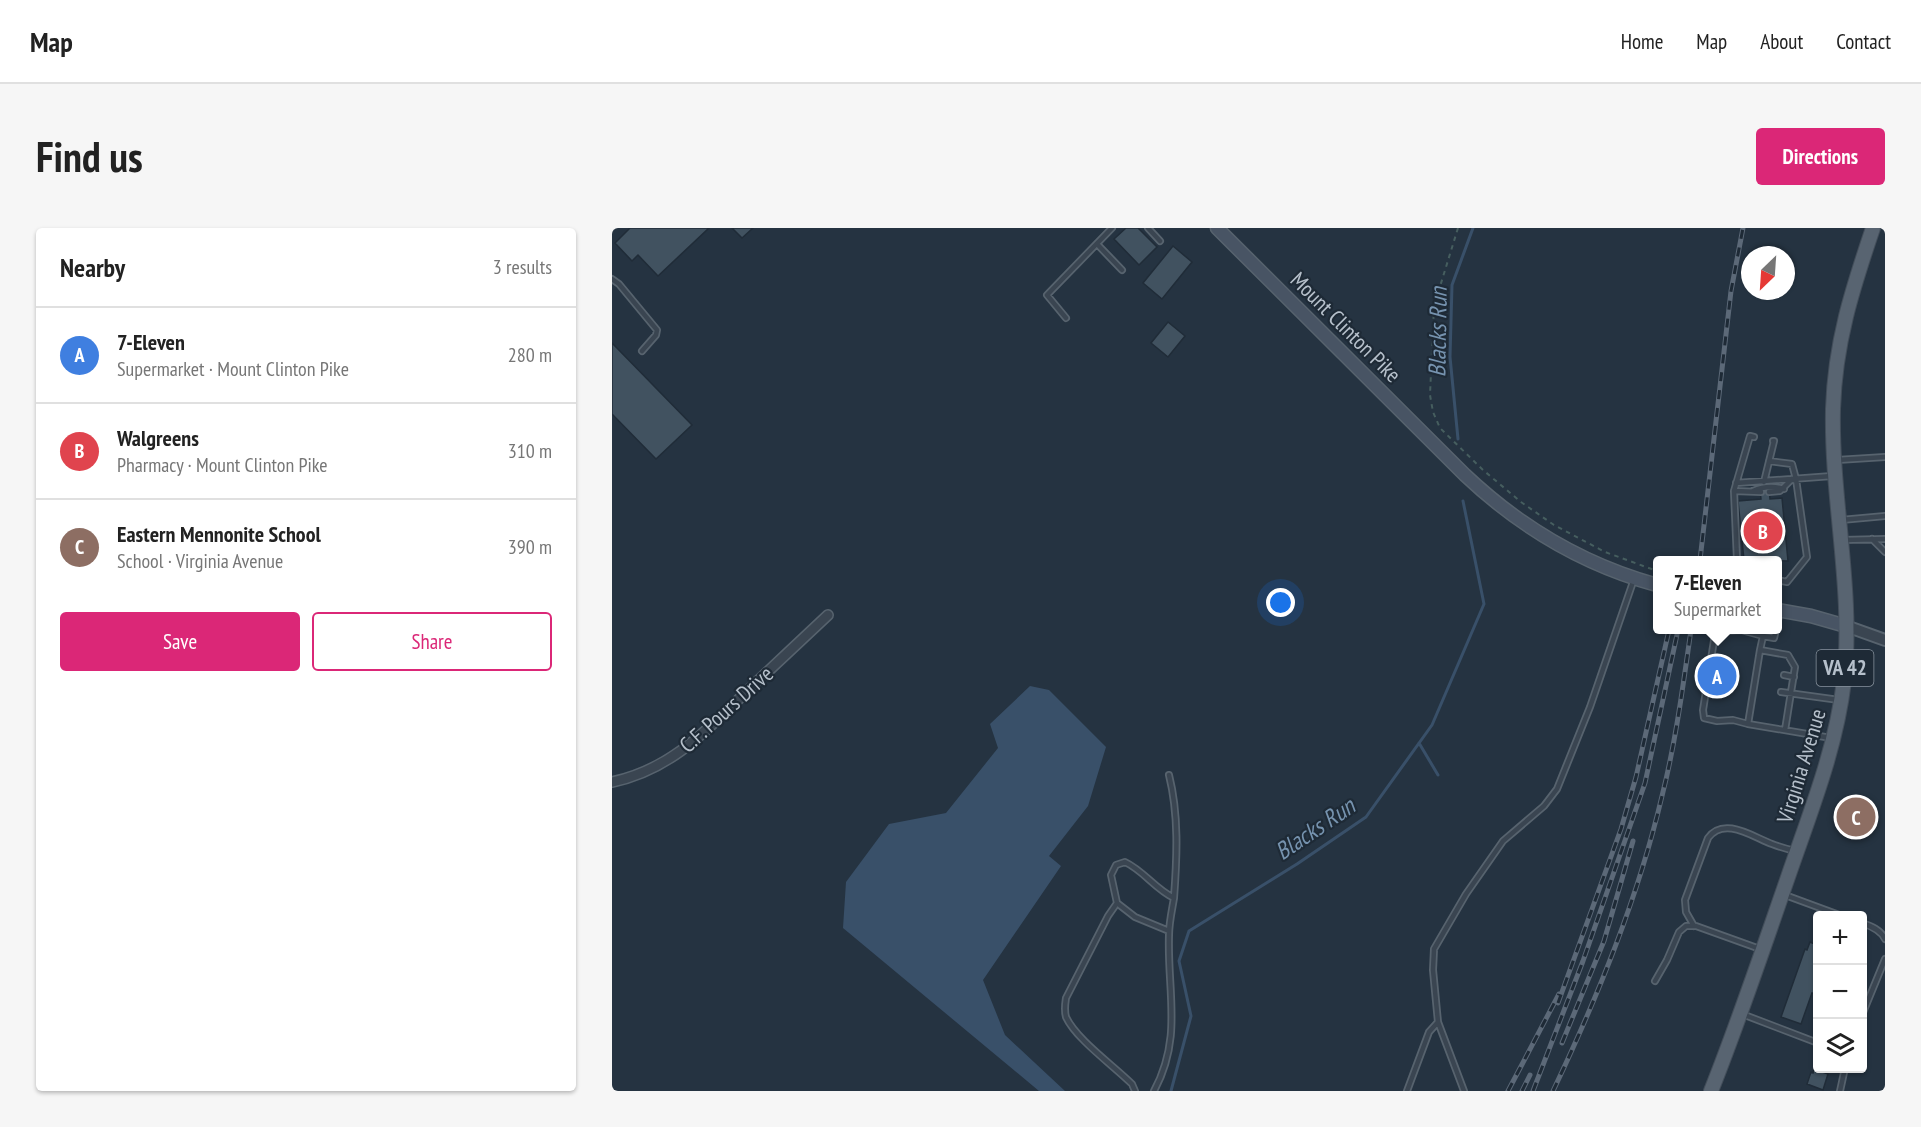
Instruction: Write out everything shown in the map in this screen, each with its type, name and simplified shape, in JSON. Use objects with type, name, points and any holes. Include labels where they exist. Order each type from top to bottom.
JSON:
[{"type":"main road","name":"Mount Clinton Pike","points":[[1217,228],[1485,494],[1550,540],[1587,559],[1634,579],[1653,584]]},
{"type":"main road","name":"Virginia Avenue","points":[[1711,1091],[1797,852],[1834,739],[1841,701],[1846,626],[1834,460],[1834,388],[1847,306],[1873,228]]},
{"type":"main road","points":[[1782,612],[1811,616],[1846,626]]},
{"type":"street","name":"C.F. Pours Drive","points":[[612,782],[634,778],[664,762],[695,741],[828,615]]},
{"type":"street","points":[[1846,626],[1885,640]]},
{"type":"lane","points":[[1066,318],[1047,295],[1112,228]]},
{"type":"lane","points":[[1148,228],[1160,241]]},
{"type":"lane","points":[[1097,243],[1122,270]]},
{"type":"lane","points":[[612,279],[619,284],[657,330],[656,335],[642,351]]},
{"type":"lane","points":[[1737,556],[1734,491],[1741,467],[1746,460],[1750,436],[1754,437]]},
{"type":"lane","points":[[1764,482],[1773,441]]},
{"type":"lane","points":[[1765,448],[1772,450]]},
{"type":"lane","points":[[1763,456],[1770,461]]},
{"type":"lane","points":[[1834,460],[1885,457]]},
{"type":"lane","points":[[1761,463],[1770,461],[1792,464],[1807,558],[1787,582],[1782,581]]},
{"type":"lane","points":[[1741,467],[1748,469]]},
{"type":"lane","points":[[1760,471],[1767,472]]},
{"type":"lane","points":[[1736,483],[1836,476]]},
{"type":"lane","points":[[1769,492],[1784,489],[1794,479]]},
{"type":"lane","points":[[1753,491],[1760,488],[1784,489]]},
{"type":"lane","points":[[1734,491],[1761,492]]},
{"type":"lane","points":[[1839,520],[1885,516]]},
{"type":"lane","points":[[1840,540],[1885,540]]},
{"type":"lane","points":[[1872,540],[1885,552]]},
{"type":"lane","points":[[1464,1091],[1438,1022],[1432,961],[1435,945],[1466,894],[1503,841],[1544,806],[1557,789],[1590,707],[1634,579]]},
{"type":"lane","points":[[1715,634],[1703,710],[1704,718],[1717,721],[1733,720],[1834,739]]},
{"type":"lane","points":[[1755,634],[1774,638],[1775,634]]},
{"type":"lane","points":[[1748,724],[1758,689],[1762,636]]},
{"type":"lane","points":[[1760,650],[1788,655],[1795,667],[1785,730]]},
{"type":"lane","points":[[1784,675],[1794,677]]},
{"type":"lane","points":[[1781,692],[1841,701]]},
{"type":"lane","points":[[1751,707],[1758,708]]},
{"type":"lane","points":[[1779,711],[1788,712]]},
{"type":"lane","points":[[1154,1091],[1167,1059],[1172,1036],[1173,994],[1169,964],[1169,931],[1177,863],[1175,798],[1170,775]]},
{"type":"lane","points":[[1695,926],[1686,912],[1686,900],[1708,838],[1713,832],[1722,828],[1735,829],[1797,852]]},
{"type":"lane","points":[[1169,931],[1135,917],[1117,903],[1111,875],[1116,865],[1125,862],[1134,866],[1162,893],[1174,898]]},
{"type":"lane","points":[[1782,894],[1831,911]]},
{"type":"lane","points":[[1117,903],[1066,998],[1064,1009],[1070,1023],[1080,1036],[1125,1077],[1135,1091]]},
{"type":"lane","points":[[1867,924],[1883,935],[1885,939]]},
{"type":"lane","points":[[1655,981],[1679,932],[1686,926],[1695,926],[1762,950]]},
{"type":"lane","points":[[1867,1005],[1885,959]]},
{"type":"lane","points":[[1740,1013],[1813,1041]]},
{"type":"lane","points":[[1407,1091],[1429,1032],[1438,1022]]},
{"type":"lane","points":[[1839,1091],[1844,1073]]},
{"type":"path","points":[[1458,228],[1434,306],[1430,395],[1433,412],[1440,428],[1483,470],[1521,502],[1554,525],[1605,552],[1653,570]]},
{"type":"water","points":[[1030,686],[1049,690],[1106,747],[1088,806],[1049,856],[1061,866],[983,980],[1005,1035],[1065,1091],[1039,1091],[843,928],[846,882],[889,824],[946,813],[998,748],[990,724]]},
{"type":"building","points":[[630,228],[709,228],[658,276],[638,255],[632,261],[615,243]]},
{"type":"building","points":[[732,228],[753,228],[742,238]]},
{"type":"building","points":[[1126,228],[1138,228],[1157,247],[1139,265],[1114,239]]},
{"type":"building","points":[[1173,246],[1192,262],[1162,299],[1143,283]]},
{"type":"building","points":[[1168,322],[1185,336],[1168,357],[1151,343]]},
{"type":"building","points":[[612,343],[692,425],[656,459],[612,414]]},
{"type":"building","points":[[1769,488],[1770,499],[1782,498],[1788,561],[1782,561],[1782,556],[1744,556],[1738,501],[1761,499],[1760,489]]},
{"type":"building","points":[[1810,942],[1813,943],[1813,993],[1801,1024],[1781,1017],[1805,949],[1807,950]]},
{"type":"building","points":[[1811,1072],[1828,1074],[1823,1090],[1807,1084]]},
{"type":"waterway","name":"Blacks Run","points":[[1458,439],[1450,357],[1452,285],[1473,228]]},
{"type":"waterway","name":"Blacks Run","points":[[1171,1091],[1191,1016],[1179,961],[1189,931],[1297,864],[1366,817],[1432,725],[1484,604],[1463,501]]},
{"type":"waterway","points":[[1419,743],[1438,775]]},
{"type":"railway","points":[[1700,556],[1731,291],[1743,228]]},
{"type":"railway","points":[[1558,1003],[1621,829],[1636,777],[1668,634]]},
{"type":"railway","points":[[1533,1091],[1583,961],[1645,783],[1677,634]]},
{"type":"railway","points":[[1553,1091],[1601,983],[1641,872],[1671,755],[1690,634]]},
{"type":"railway","points":[[1562,1043],[1604,941],[1633,841]]},
{"type":"railway","points":[[1508,1091],[1559,994]]},
{"type":"railway","points":[[1522,1091],[1530,1075]]},
{"type":"place","name":"Walgreens","points":[[1763,531]]},
{"type":"place","name":"7-Eleven","points":[[1717,676]]},
{"type":"place","name":"Eastern Mennonite School","points":[[1856,817]]}]
